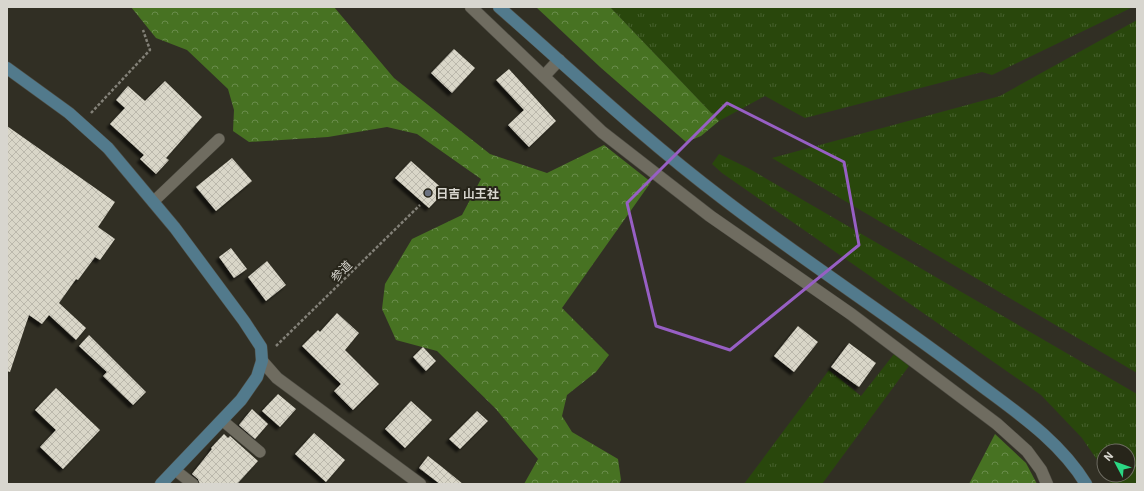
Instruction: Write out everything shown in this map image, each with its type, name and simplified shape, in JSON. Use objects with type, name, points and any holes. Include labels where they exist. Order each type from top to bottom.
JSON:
[{"type":"street","points":[[472,7],[602,132],[710,216],[851,314],[997,424],[1027,451],[1041,470],[1047,484]]},
{"type":"street","points":[[499,7],[621,116],[722,198],[949,361],[1029,422],[1074,464],[1086,484]]},
{"type":"street","points":[[544,76],[559,60]]},
{"type":"street","points":[[7,68],[81,123],[108,148],[175,228],[244,322],[260,347],[262,361],[257,377],[223,421],[161,484]]},
{"type":"street","points":[[262,361],[277,378],[420,484]]},
{"type":"lane","points":[[153,202],[220,139]]},
{"type":"lane","points":[[223,421],[260,452]]},
{"type":"lane","points":[[175,470],[193,484]]},
{"type":"path","points":[[81,123],[150,50],[143,30]]},
{"type":"path","name":"参道","points":[[274,348],[420,205]]},
{"type":"highlighted area","points":[[727,103],[844,162],[859,245],[730,350],[656,326],[627,203]]},
{"type":"green space","points":[[131,7],[334,7],[394,78],[490,154],[547,173],[604,145],[651,182],[562,308],[609,355],[596,372],[567,395],[562,416],[572,432],[618,459],[621,480],[619,484],[524,484],[538,459],[495,408],[437,351],[396,340],[382,309],[385,284],[412,239],[462,215],[481,179],[417,134],[387,127],[328,137],[249,142],[233,131],[234,110],[228,89],[187,50],[156,38]]},
{"type":"green space","points":[[536,7],[610,7],[719,121],[701,136],[686,142],[600,67]]},
{"type":"green space","points":[[610,7],[1133,7],[992,75],[982,72],[805,118],[765,96],[719,121]]},
{"type":"green space","points":[[1137,20],[1137,373],[772,158],[1000,96]]},
{"type":"green space","points":[[719,154],[748,168],[1137,394],[1137,484],[1111,483],[1136,483],[1136,443],[1096,443],[1096,458],[1082,438],[1041,395],[722,173],[712,164]]},
{"type":"green space","points":[[894,354],[909,366],[822,484],[744,484],[829,370],[861,396]]},
{"type":"green space","points":[[995,434],[1026,463],[1037,484],[969,484]]},
{"type":"building","points":[[454,49],[475,68],[452,93],[431,73]]},
{"type":"building","points":[[509,69],[556,121],[529,147],[508,125],[524,110],[496,80]]},
{"type":"building","points":[[165,81],[202,117],[166,158],[169,160],[156,174],[140,159],[144,155],[110,124],[125,108],[116,100],[128,86],[145,101]]},
{"type":"building","points":[[7,126],[115,202],[98,227],[115,239],[100,260],[95,257],[78,280],[76,279],[59,303],[86,328],[76,340],[49,315],[42,324],[29,315],[10,372],[7,371]]},
{"type":"building","points":[[232,158],[252,181],[216,211],[196,187]]},
{"type":"building","points":[[411,161],[445,191],[429,208],[395,178]]},
{"type":"building","points":[[231,248],[247,269],[234,278],[219,257]]},
{"type":"building","points":[[267,261],[286,285],[266,301],[248,277]]},
{"type":"building","points":[[337,313],[359,333],[345,350],[379,384],[353,410],[334,391],[341,384],[302,346],[318,330],[320,332]]},
{"type":"building","points":[[798,326],[818,342],[794,372],[774,356]]},
{"type":"building","points":[[89,335],[146,392],[133,405],[103,376],[107,372],[79,346]]},
{"type":"building","points":[[849,343],[876,363],[859,387],[831,367]]},
{"type":"building","points":[[423,347],[436,361],[426,371],[413,357]]},
{"type":"building","points":[[56,388],[100,430],[63,469],[40,447],[56,430],[35,410]]},
{"type":"building","points":[[278,394],[296,409],[280,427],[262,411]]},
{"type":"building","points":[[411,401],[432,420],[405,448],[385,429]]},
{"type":"building","points":[[252,409],[268,424],[255,439],[239,425]]},
{"type":"building","points":[[477,411],[488,421],[460,449],[449,439]]},
{"type":"building","points":[[314,433],[345,460],[326,482],[295,454]]},
{"type":"building","points":[[224,434],[228,438],[230,436],[258,461],[237,484],[200,484],[198,479],[192,474],[212,449],[211,448]]},
{"type":"building","points":[[428,456],[463,484],[440,484],[419,468]]},
{"type":"place","name":"日吉 山王社","points":[[428,193]]}]
